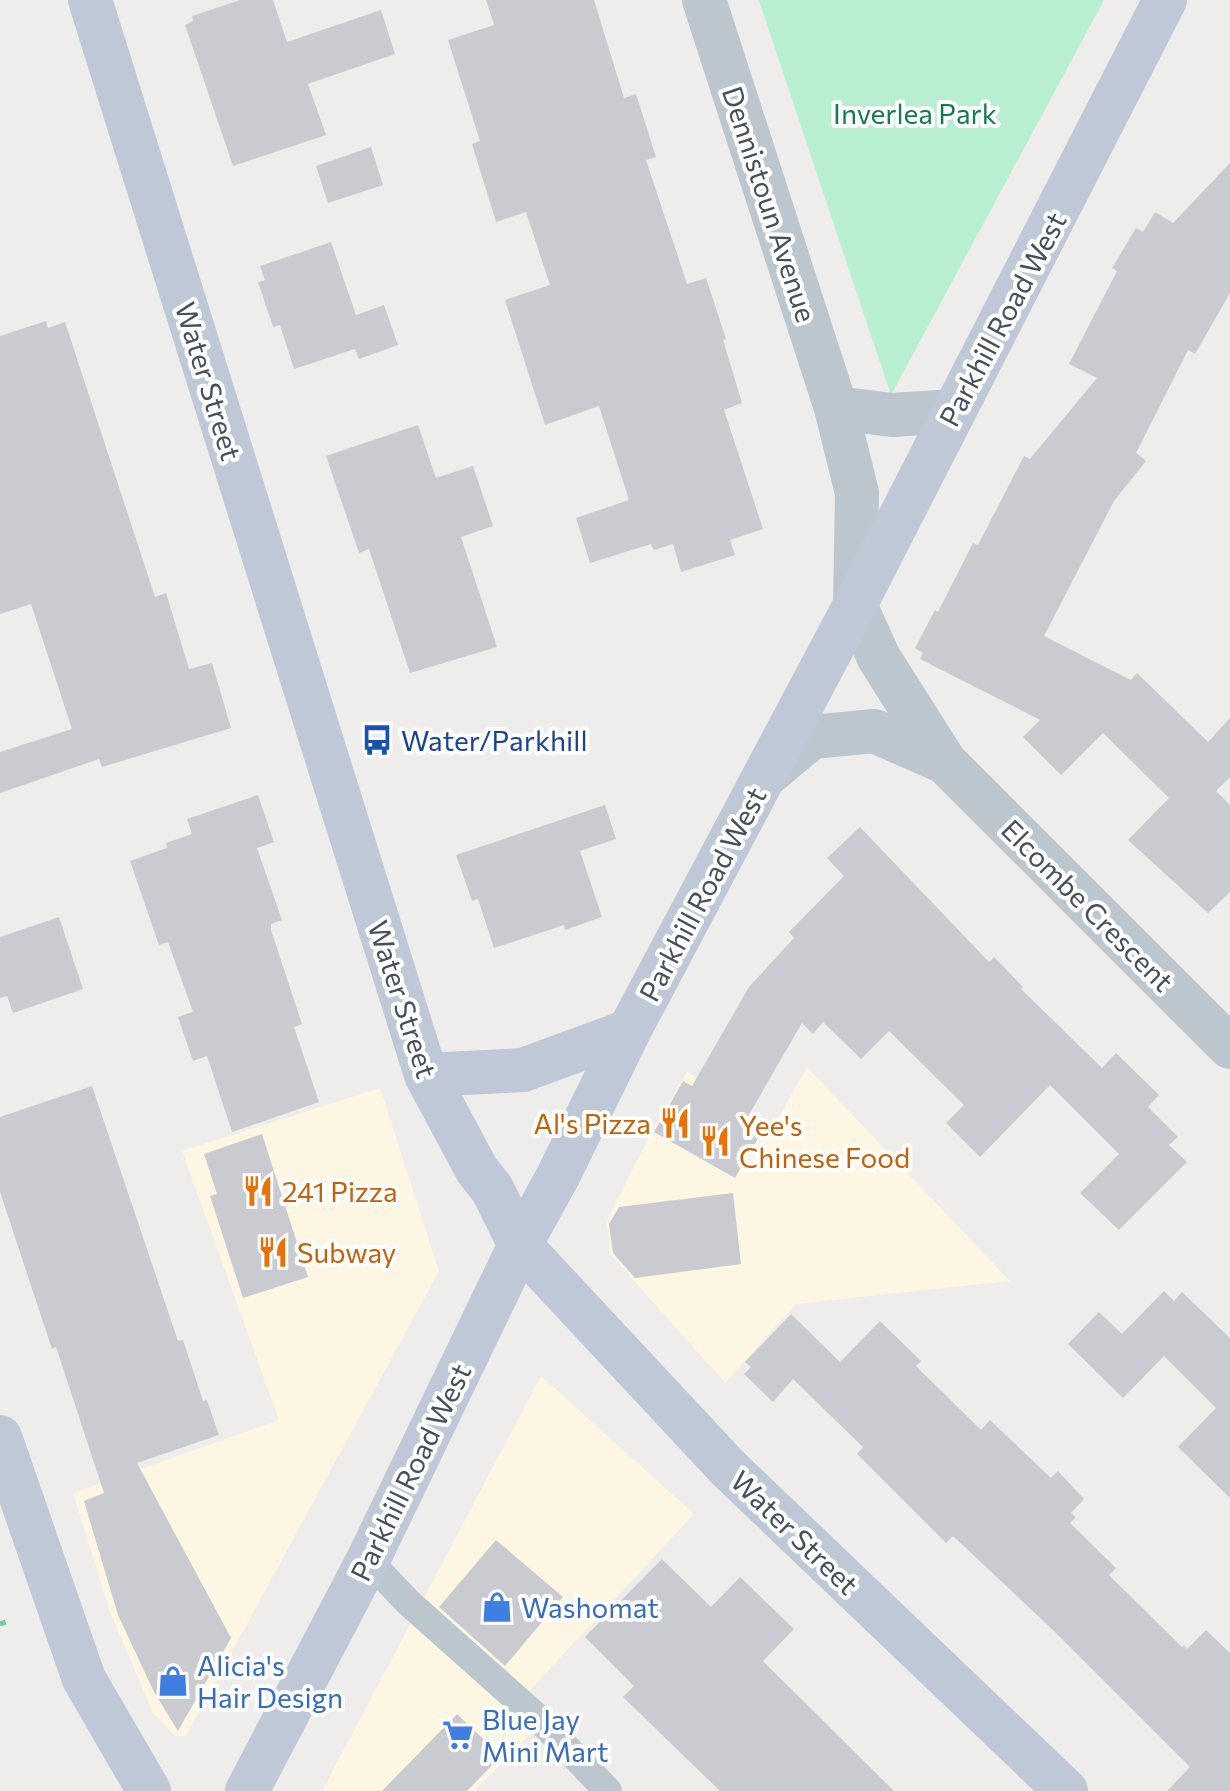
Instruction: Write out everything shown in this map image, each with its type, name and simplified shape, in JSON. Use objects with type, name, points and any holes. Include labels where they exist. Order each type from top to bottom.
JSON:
[{"type":"main road","name":"Water Street","points":[[90,0],[426,1075],[477,1170],[492,1189],[520,1245],[727,1467],[1066,1791]]},
{"type":"main road","name":"Parkhill Road West","points":[[247,1791],[368,1560],[520,1245],[558,1176],[629,1031],[855,605],[1165,0]]},
{"type":"main road","points":[[426,1075],[523,1070],[629,1031]]},
{"type":"main road","points":[[0,1437],[84,1679],[149,1791]]},
{"type":"street","name":"Dennistoun Avenue","points":[[704,0],[836,408],[857,493],[855,605]]},
{"type":"street","points":[[836,408],[892,415],[954,411]]},
{"type":"street","name":"Elcombe Crescent","points":[[855,605],[879,658],[945,762],[1230,1047]]},
{"type":"street","name":"Elcombe Crescent","points":[[765,776],[812,737],[874,731],[945,762]]},
{"type":"lane","points":[[368,1560],[409,1603],[538,1718],[608,1791]]},
{"type":"shaded area","points":[[807,1067],[1010,1281],[796,1304],[725,1383],[611,1255],[606,1222],[653,1129],[687,1072],[773,1127]]},
{"type":"shaded area","points":[[380,1088],[439,1271],[186,1736],[175,1736],[153,1713],[110,1612],[73,1493],[279,1420],[182,1151]]},
{"type":"shaded area","points":[[541,1376],[694,1514],[516,1705],[537,1727],[474,1791],[322,1791]]},
{"type":"green space","name":"Inverlea Park","points":[[759,0],[1104,0],[891,395]]},
{"type":"building","points":[[240,0],[273,0],[287,42],[381,10],[395,54],[308,84],[326,135],[233,166],[185,25],[193,21],[192,16]]},
{"type":"building","points":[[486,0],[594,0],[624,98],[636,94],[656,157],[646,160],[687,284],[706,278],[726,339],[723,340],[742,403],[724,410],[763,529],[730,540],[735,555],[681,572],[673,544],[654,550],[651,544],[590,563],[576,518],[629,500],[599,406],[545,425],[505,300],[550,285],[526,212],[496,222],[472,144],[480,141],[448,40],[494,25]]},
{"type":"building","points":[[371,147],[383,185],[328,203],[316,166]]},
{"type":"building","points":[[1230,163],[1230,293],[1195,354],[1188,350],[1136,453],[1146,461],[1114,501],[1044,636],[1131,680],[1137,673],[1208,742],[1230,718],[1230,777],[1216,791],[1230,805],[1230,892],[1208,913],[1128,840],[1169,798],[1103,733],[1061,775],[1023,737],[1040,720],[920,659],[923,653],[915,648],[935,610],[938,612],[973,543],[978,545],[1024,456],[1030,459],[1097,378],[1069,364],[1117,271],[1112,268],[1136,228],[1143,232],[1155,212],[1173,223]]},
{"type":"building","points":[[331,242],[356,315],[384,305],[398,345],[359,359],[355,349],[294,369],[280,325],[273,327],[258,282],[265,280],[260,266]]},
{"type":"building","points":[[46,321],[48,328],[65,322],[155,597],[166,593],[189,669],[212,663],[231,728],[102,767],[99,759],[0,793],[0,752],[72,729],[31,604],[0,614],[0,336]]},
{"type":"building","points":[[418,425],[436,478],[473,466],[493,526],[461,537],[497,647],[410,673],[369,549],[359,553],[326,456]]},
{"type":"building","points":[[258,795],[274,842],[257,848],[282,920],[271,924],[271,930],[302,1024],[294,1027],[319,1102],[232,1132],[207,1056],[193,1061],[178,1017],[193,1012],[168,942],[159,945],[130,861],[167,848],[166,843],[192,834],[187,819]]},
{"type":"building","points":[[605,805],[616,839],[580,851],[602,917],[565,930],[564,925],[494,948],[478,899],[472,901],[456,855]]},
{"type":"building","points":[[860,827],[989,962],[994,957],[1023,987],[1021,989],[1102,1068],[1116,1053],[1159,1095],[1148,1107],[1178,1137],[1169,1145],[1187,1162],[1119,1230],[1080,1193],[1119,1154],[1050,1085],[980,1157],[946,1123],[964,1105],[889,1031],[861,1059],[823,1022],[813,1034],[802,1023],[747,1118],[764,1128],[735,1178],[654,1132],[683,1081],[692,1086],[749,987],[794,938],[789,932],[844,876],[827,858]]},
{"type":"building","points":[[59,917],[83,989],[13,1013],[7,996],[0,998],[0,937]]},
{"type":"building","points":[[92,1086],[178,1341],[183,1340],[203,1401],[207,1400],[219,1435],[137,1463],[231,1638],[178,1731],[154,1692],[118,1615],[84,1501],[104,1493],[0,1192],[0,1117]]},
{"type":"building","points":[[262,1134],[308,1277],[243,1298],[210,1196],[217,1194],[204,1154]]},
{"type":"building","points":[[733,1193],[741,1264],[635,1278],[613,1253],[609,1224],[619,1207]]},
{"type":"building","points":[[1164,1291],[1174,1301],[1182,1292],[1230,1338],[1230,1498],[1178,1447],[1216,1408],[1164,1356],[1123,1398],[1068,1344],[1099,1312],[1122,1334]]},
{"type":"building","points":[[791,1314],[840,1362],[880,1321],[921,1361],[916,1366],[981,1430],[990,1420],[1051,1478],[1058,1471],[1084,1499],[1071,1513],[1076,1517],[1070,1523],[1116,1568],[1109,1575],[1182,1647],[1184,1645],[1187,1649],[1206,1630],[1230,1653],[1230,1791],[1167,1791],[1190,1767],[1053,1630],[953,1536],[946,1543],[857,1454],[863,1447],[793,1379],[773,1402],[744,1374],[751,1367],[745,1362]]},
{"type":"building","name":"Washomat","points":[[496,1540],[563,1597],[505,1666],[439,1607]]},
{"type":"building","points":[[662,1559],[711,1607],[740,1577],[794,1629],[763,1661],[894,1791],[720,1791],[623,1697],[634,1686],[585,1637]]},
{"type":"building","name":"Blue Jay Mini Mart","points":[[457,1714],[501,1756],[467,1791],[382,1791]]},
{"type":"place","name":"Water/Parkhill","points":[[377,740]]},
{"type":"place","name":"Al's Pizza","points":[[675,1123]]},
{"type":"place","name":"Yee's Chinese Food","points":[[715,1141]]},
{"type":"place","name":"241 Pizza","points":[[258,1191]]},
{"type":"place","name":"Subway","points":[[273,1252]]},
{"type":"place","name":"Washomat","points":[[497,1607]]},
{"type":"place","name":"Alicia's Hair Design","points":[[173,1681]]},
{"type":"place","name":"Blue Jay Mini Mart","points":[[458,1735]]}]
